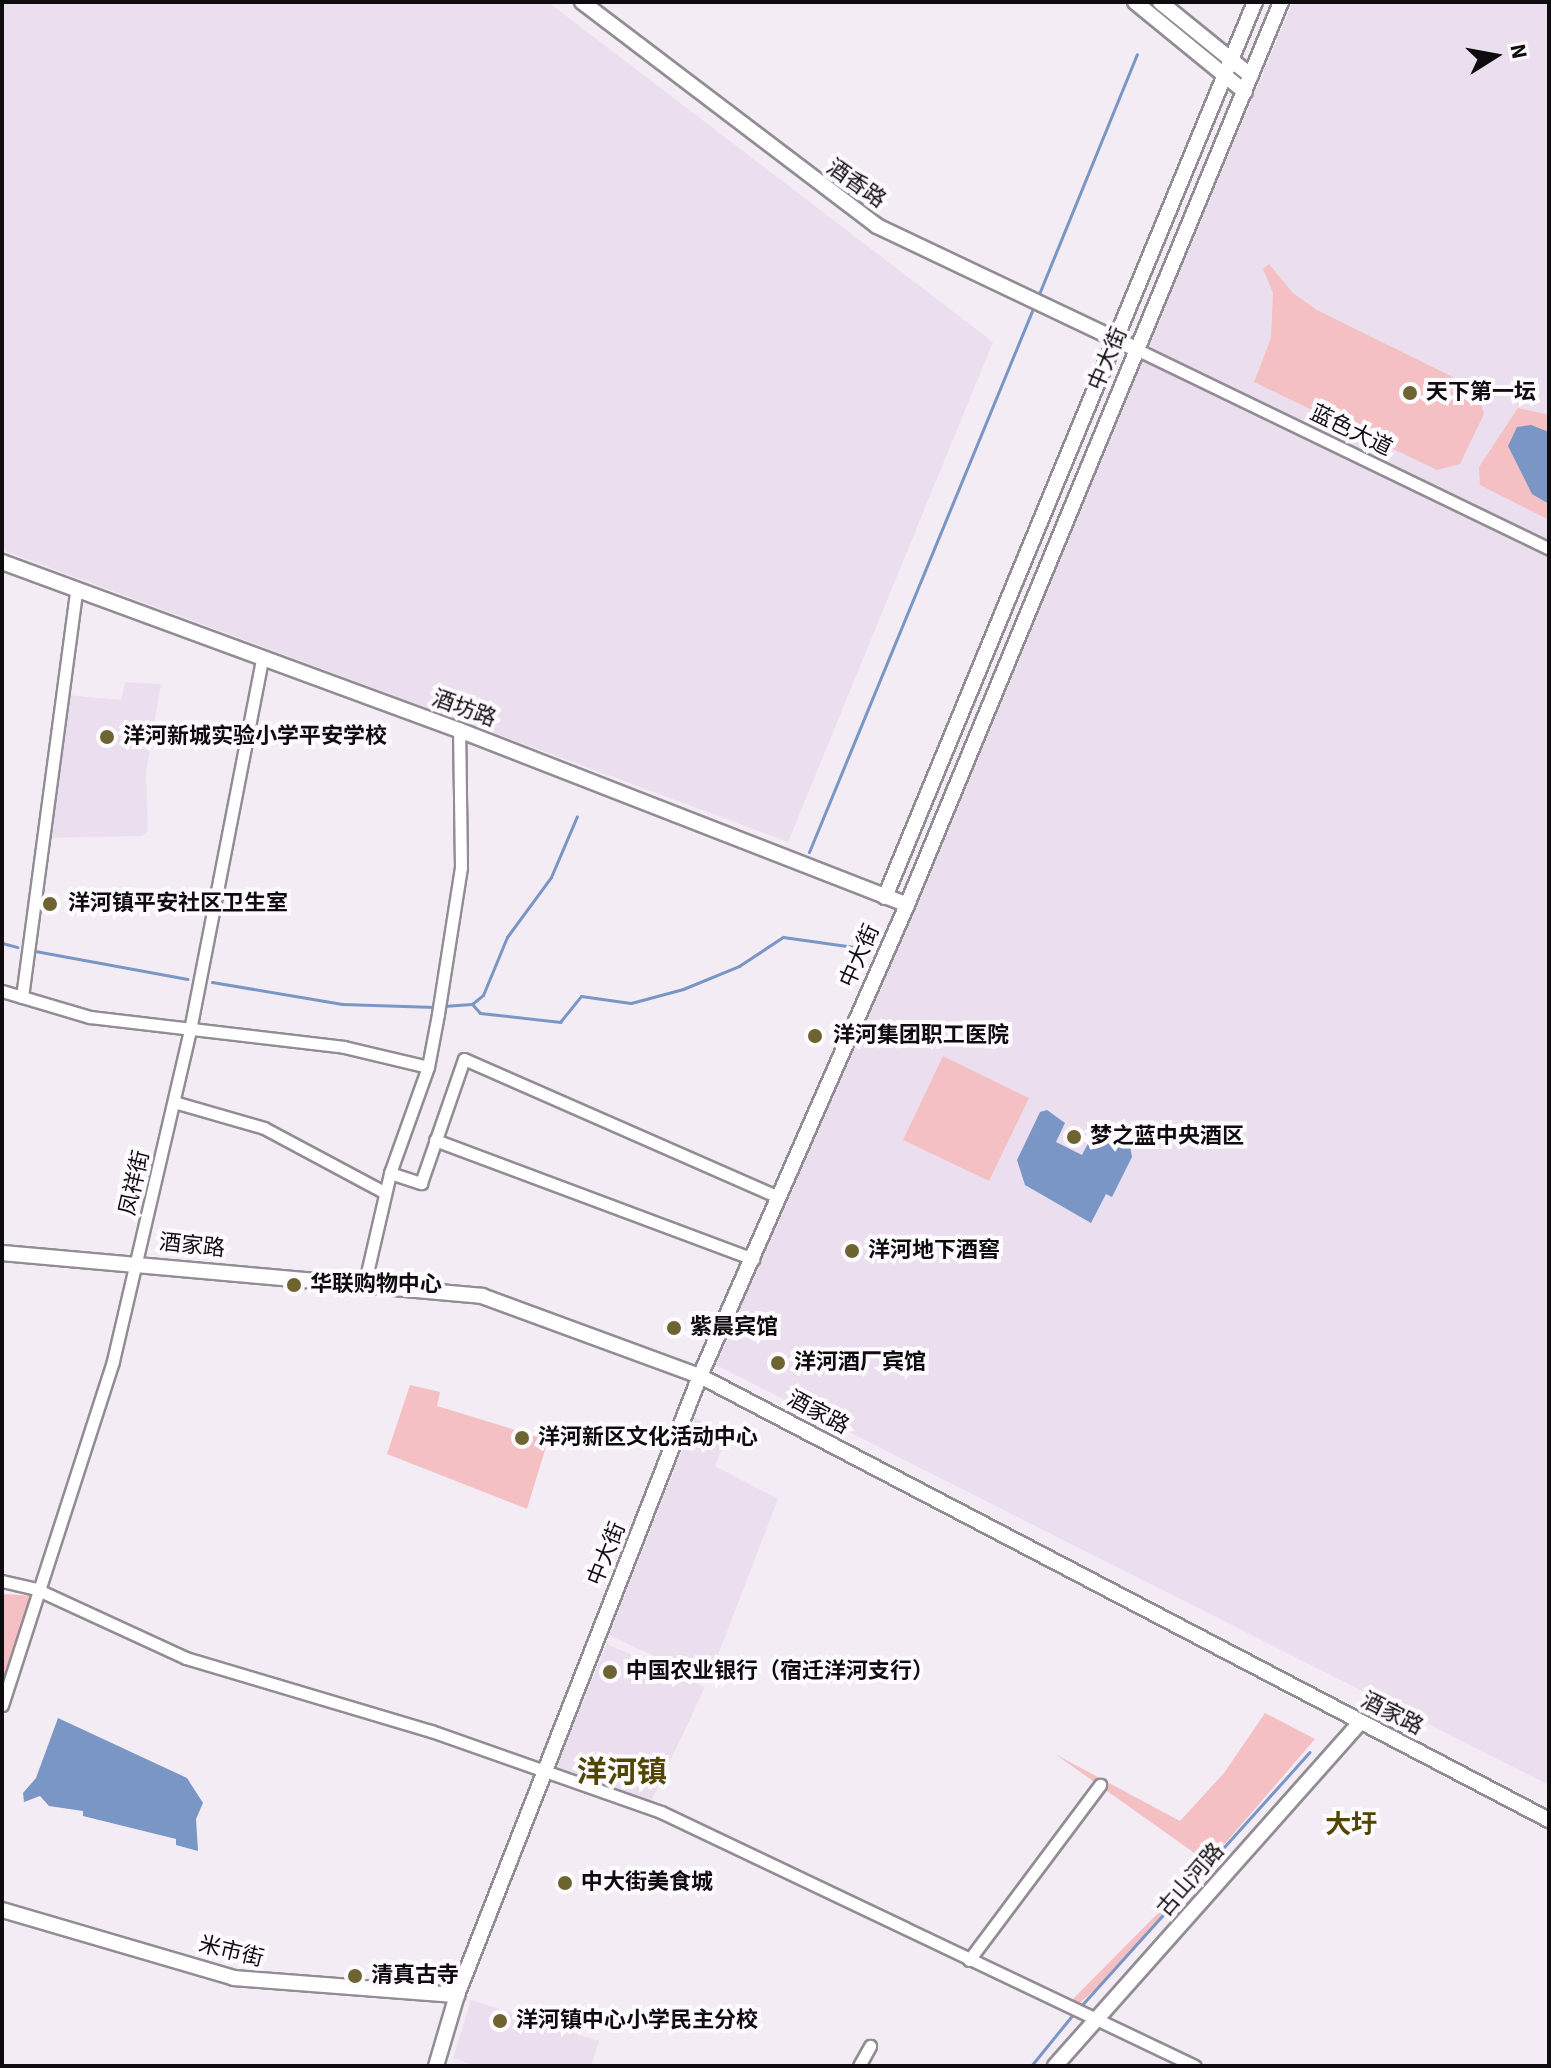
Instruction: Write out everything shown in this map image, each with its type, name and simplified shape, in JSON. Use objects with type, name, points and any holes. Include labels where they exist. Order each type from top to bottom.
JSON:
[{"type":"street","name":"酒香路","points":[[582,2],[877,226],[1136,349]]},
{"type":"street","points":[[1135,2],[1245,92]]},
{"type":"street","points":[[1160,2],[1251,76]]},
{"type":"street","name":"中大街","points":[[885,897],[1255,2]]},
{"type":"street","name":"中大街","points":[[436,2066],[457,1995],[700,1376],[907,905],[1281,2]]},
{"type":"street","name":"蓝色大道","points":[[1136,349],[1549,549]]},
{"type":"street","name":"酒坊路","points":[[2,562],[459,730],[907,905]]},
{"type":"street","points":[[22,997],[76,590]]},
{"type":"street","name":"凤祥街","points":[[2,1705],[36,1589],[113,1361],[190,1030],[262,659]]},
{"type":"street","points":[[364,1286],[384,1192],[428,1067],[438,1014],[461,867],[459,730]]},
{"type":"street","points":[[2,991],[90,1017],[344,1047],[428,1067]]},
{"type":"street","points":[[390,1173],[421,1183],[464,1059],[778,1197]]},
{"type":"street","points":[[174,1102],[264,1128],[384,1192]]},
{"type":"street","points":[[435,1140],[753,1259]]},
{"type":"street","name":"酒家路","points":[[2,1253],[136,1262],[482,1296],[700,1376],[1549,1820]]},
{"type":"street","points":[[2,1581],[36,1589],[186,1658],[545,1770],[661,1812],[1195,2066]]},
{"type":"street","name":"古山河路","points":[[1055,2066],[1094,2016],[1360,1723]]},
{"type":"street","points":[[969,1960],[1100,1785]]},
{"type":"street","name":"米市街","points":[[2,1910],[234,1978],[457,1995]]},
{"type":"street","points":[[859,2066],[870,2046]]},
{"type":"shaded area","points":[[2,2],[548,2],[993,342],[788,842],[2,550]]},
{"type":"shaded area","points":[[1293,2],[1549,2],[1549,1785],[716,1365]]},
{"type":"shaded area","points":[[1269,264],[1293,293],[1317,310],[1477,389],[1484,414],[1460,464],[1437,470],[1254,382],[1271,338],[1273,293],[1263,269]]},
{"type":"shaded area","points":[[1518,408],[1549,415],[1549,520],[1480,485],[1479,467]]},
{"type":"shaded area","name":"洋河新城实验小学平安学校","points":[[125,682],[161,684],[146,773],[148,831],[142,836],[49,838],[68,695],[121,700]]},
{"type":"shaded area","points":[[943,1056],[1029,1098],[989,1181],[903,1140]]},
{"type":"shaded area","points":[[410,1385],[440,1392],[437,1406],[548,1440],[527,1509],[387,1454]]},
{"type":"shaded area","points":[[695,1418],[729,1432],[715,1466],[778,1499],[708,1681],[609,1635]]},
{"type":"shaded area","points":[[2,1594],[35,1596],[2,1705]]},
{"type":"shaded area","points":[[607,1644],[705,1687],[650,1804],[555,1768]]},
{"type":"shaded area","points":[[1265,1713],[1315,1739],[1115,1971],[1080,2003],[1072,2000],[1162,1909],[1200,1857],[1055,1754],[1180,1821],[1224,1773]]},
{"type":"shaded area","name":"洋河镇中心小学民主分校","points":[[471,2000],[599,2041],[591,2066],[476,2066],[453,2058]]},
{"type":"water","points":[[1531,425],[1549,432],[1549,504],[1532,494],[1508,446],[1517,427]]},
{"type":"water","points":[[1047,1110],[1065,1123],[1056,1142],[1082,1155],[1095,1130],[1130,1146],[1132,1157],[1112,1197],[1106,1194],[1091,1223],[1025,1185],[1017,1160],[1040,1112]]},
{"type":"water","points":[[58,1718],[187,1778],[203,1803],[196,1819],[198,1851],[176,1845],[176,1839],[83,1816],[83,1811],[49,1806],[40,1796],[24,1802],[23,1793],[36,1778]]},
{"type":"waterway","points":[[1039,294],[1137,54]]},
{"type":"waterway","points":[[809,852],[1032,311]]},
{"type":"waterway","points":[[443,1006],[472,1004],[483,995],[507,937],[551,877],[577,816]]},
{"type":"waterway","points":[[472,1004],[480,1013],[560,1022],[581,996],[631,1003],[683,989],[739,966],[783,937],[868,949]]},
{"type":"waterway","points":[[2,943],[17,947]]},
{"type":"waterway","points":[[35,951],[187,979]]},
{"type":"waterway","points":[[212,982],[342,1004],[435,1007]]},
{"type":"waterway","points":[[1080,2007],[1310,1752]]},
{"type":"waterway","points":[[1031,2066],[1074,2013]]},
{"type":"place","name":"天下第一坛","points":[[1410,393]]},
{"type":"place","name":"洋河新城实验小学平安学校","points":[[107,737]]},
{"type":"place","name":"洋河镇平安社区卫生室","points":[[50,904]]},
{"type":"place","name":"洋河集团职工医院","points":[[815,1036]]},
{"type":"place","name":"梦之蓝中央酒区","points":[[1074,1137]]},
{"type":"place","name":"洋河地下酒窖","points":[[852,1251]]},
{"type":"place","name":"华联购物中心","points":[[294,1285]]},
{"type":"place","name":"紫晨宾馆","points":[[674,1328]]},
{"type":"place","name":"洋河酒厂宾馆","points":[[778,1363]]},
{"type":"place","name":"洋河新区文化活动中心","points":[[522,1438]]},
{"type":"place","name":"中国农业银行（宿迁洋河支行）","points":[[610,1672]]},
{"type":"place","name":"中大街美食城","points":[[565,1883]]},
{"type":"place","name":"清真古寺","points":[[355,1976]]},
{"type":"place","name":"洋河镇中心小学民主分校","points":[[500,2021]]},
{"type":"district","name":"洋河镇","points":[[622,1773]]},
{"type":"district","name":"大圩","points":[[1351,1825]]}]
